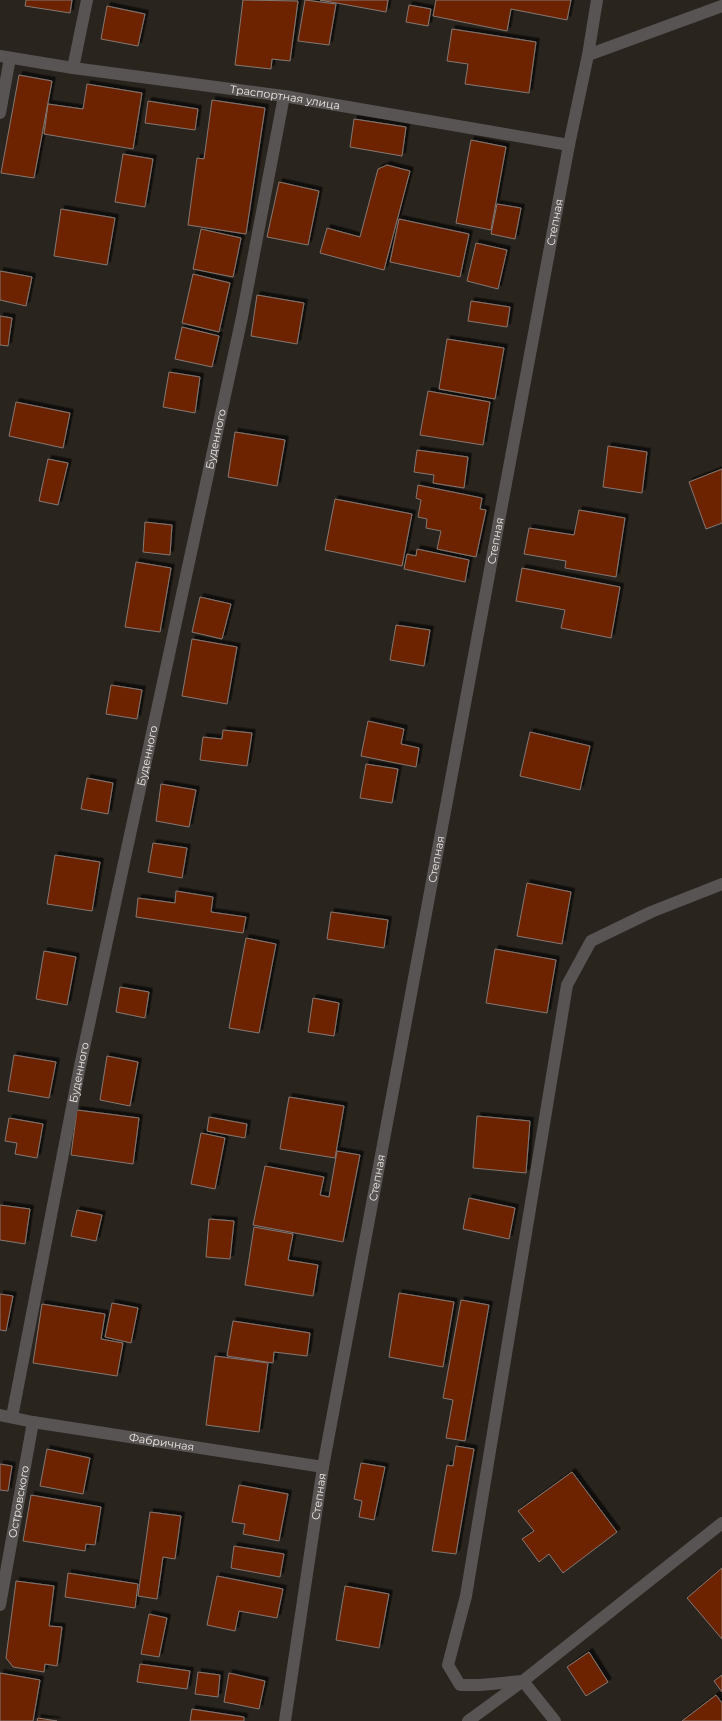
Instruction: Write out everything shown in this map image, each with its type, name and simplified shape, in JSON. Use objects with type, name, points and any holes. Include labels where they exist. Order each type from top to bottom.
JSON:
[{"type":"street","points":[[73,68],[87,0]]},
{"type":"street","name":"Степная","points":[[284,1721],[323,1467],[569,145],[588,55],[597,0]]},
{"type":"street","points":[[588,55],[722,6]]},
{"type":"street","points":[[0,113],[5,57]]},
{"type":"street","name":"Траспортная улица","points":[[5,57],[73,68],[284,96],[569,145]]},
{"type":"street","name":"Буденного","points":[[6,1416],[242,318],[284,96]]},
{"type":"street","points":[[523,1681],[480,1685],[460,1685],[448,1665],[466,1596],[567,985],[591,940],[651,912],[722,884]]},
{"type":"street","name":"Фабричная","points":[[6,1416],[33,1422],[323,1467]]},
{"type":"street","name":"Островского","points":[[0,1605],[33,1422]]},
{"type":"street","points":[[468,1721],[523,1681],[722,1523]]},
{"type":"street","points":[[523,1681],[555,1721]]},
{"type":"building","points":[[26,0],[72,0],[70,13],[25,6]]},
{"type":"building","points":[[243,0],[298,1],[290,61],[272,59],[271,69],[235,65]]},
{"type":"building","points":[[305,0],[336,4],[329,45],[298,41]]},
{"type":"building","points":[[320,0],[388,0],[386,12]]},
{"type":"building","points":[[436,0],[571,0],[567,20],[511,9],[507,31],[433,16]]},
{"type":"building","points":[[409,5],[431,9],[428,26],[406,22]]},
{"type":"building","points":[[107,6],[145,14],[138,46],[101,39]]},
{"type":"building","points":[[452,29],[536,42],[529,93],[465,84],[468,64],[447,61]]},
{"type":"building","points":[[19,75],[52,81],[34,178],[1,173]]},
{"type":"building","points":[[87,84],[142,93],[133,149],[44,134],[48,104],[83,109]]},
{"type":"building","points":[[212,100],[265,108],[246,234],[188,225],[197,158],[204,159]]},
{"type":"building","points":[[148,101],[198,109],[195,130],[145,123]]},
{"type":"building","points":[[354,119],[406,127],[402,156],[350,147]]},
{"type":"building","points":[[471,140],[506,147],[491,230],[456,223]]},
{"type":"building","points":[[123,154],[153,159],[145,207],[115,202]]},
{"type":"building","points":[[387,165],[410,171],[384,270],[320,253],[327,228],[360,237],[378,169]]},
{"type":"building","points":[[279,182],[319,191],[308,245],[267,237]]},
{"type":"building","points":[[497,204],[521,208],[515,239],[491,234]]},
{"type":"building","points":[[61,209],[115,218],[107,265],[54,256]]},
{"type":"building","points":[[399,219],[469,234],[460,277],[390,262]]},
{"type":"building","points":[[201,229],[241,238],[233,277],[193,269]]},
{"type":"building","points":[[476,243],[507,250],[498,289],[467,281]]},
{"type":"building","points":[[0,271],[32,277],[26,306],[0,300]]},
{"type":"building","points":[[193,274],[230,283],[219,332],[182,323]]},
{"type":"building","points":[[257,295],[304,303],[297,344],[251,336]]},
{"type":"building","points":[[471,301],[510,307],[507,327],[468,321]]},
{"type":"building","points":[[0,316],[12,318],[8,346],[0,345]]},
{"type":"building","points":[[182,327],[219,336],[212,367],[175,359]]},
{"type":"building","points":[[447,339],[504,348],[495,399],[439,389]]},
{"type":"building","points":[[169,372],[200,377],[195,413],[163,407]]},
{"type":"building","points":[[428,391],[490,402],[483,445],[420,435]]},
{"type":"building","points":[[16,402],[70,413],[63,448],[9,436]]},
{"type":"building","points":[[235,432],[285,440],[277,486],[228,477]]},
{"type":"building","points":[[608,446],[647,452],[642,493],[603,487]]},
{"type":"building","points":[[417,450],[468,457],[464,488],[433,483],[434,475],[414,472]]},
{"type":"building","points":[[48,459],[68,463],[58,505],[39,501]]},
{"type":"building","points":[[722,469],[722,523],[706,529],[689,482]]},
{"type":"building","points":[[418,485],[482,498],[480,509],[486,510],[476,557],[437,549],[441,531],[426,528],[427,519],[418,517],[421,500],[416,498]]},
{"type":"building","points":[[335,499],[412,514],[402,566],[325,550]]},
{"type":"building","points":[[579,510],[625,518],[616,577],[565,568],[566,561],[524,554],[529,528],[574,535]]},
{"type":"building","points":[[145,522],[172,525],[170,555],[143,552]]},
{"type":"building","points":[[417,549],[469,560],[465,582],[404,569],[407,554],[416,556]]},
{"type":"building","points":[[136,562],[171,568],[160,632],[125,627]]},
{"type":"building","points":[[522,568],[620,587],[611,638],[561,628],[565,610],[516,601]]},
{"type":"building","points":[[200,597],[231,604],[222,639],[192,632]]},
{"type":"building","points":[[396,625],[430,630],[424,666],[390,660]]},
{"type":"building","points":[[192,639],[237,647],[227,704],[182,696]]},
{"type":"building","points":[[111,685],[142,690],[137,719],[106,714]]},
{"type":"building","points":[[368,721],[404,729],[401,744],[419,748],[416,767],[361,756]]},
{"type":"building","points":[[223,730],[252,733],[247,766],[200,760],[203,737],[222,739]]},
{"type":"building","points":[[530,732],[590,746],[580,790],[520,776]]},
{"type":"building","points":[[366,764],[398,769],[392,803],[360,798]]},
{"type":"building","points":[[87,778],[113,783],[108,814],[81,809]]},
{"type":"building","points":[[161,784],[196,790],[189,827],[156,821]]},
{"type":"building","points":[[153,843],[187,848],[182,878],[148,872]]},
{"type":"building","points":[[55,855],[100,862],[92,911],[47,904]]},
{"type":"building","points":[[527,883],[571,892],[562,944],[517,936]]},
{"type":"building","points":[[176,891],[213,897],[211,912],[246,917],[243,933],[136,917],[138,898],[175,903]]},
{"type":"building","points":[[331,912],[388,920],[384,948],[327,939]]},
{"type":"building","points":[[246,938],[276,944],[259,1033],[229,1028]]},
{"type":"building","points":[[495,949],[556,960],[547,1013],[486,1003]]},
{"type":"building","points":[[44,951],[76,957],[67,1005],[36,999]]},
{"type":"building","points":[[120,987],[149,992],[145,1018],[116,1012]]},
{"type":"building","points":[[313,998],[339,1003],[334,1036],[308,1032]]},
{"type":"building","points":[[14,1055],[56,1062],[49,1098],[8,1091]]},
{"type":"building","points":[[107,1056],[138,1062],[130,1106],[100,1100]]},
{"type":"building","points":[[289,1097],[344,1106],[335,1158],[280,1149]]},
{"type":"building","points":[[77,1110],[139,1118],[133,1164],[71,1155]]},
{"type":"building","points":[[477,1116],[530,1121],[526,1173],[473,1168]]},
{"type":"building","points":[[209,1117],[247,1124],[245,1138],[207,1131]]},
{"type":"building","points":[[9,1118],[43,1124],[37,1158],[15,1154],[17,1143],[5,1141]]},
{"type":"building","points":[[201,1133],[225,1138],[215,1189],[191,1184]]},
{"type":"building","points":[[337,1151],[360,1155],[343,1242],[253,1225],[265,1166],[324,1177],[320,1195],[329,1197]]},
{"type":"building","points":[[469,1198],[515,1208],[509,1239],[463,1229]]},
{"type":"building","points":[[0,1205],[30,1209],[25,1244],[0,1240]]},
{"type":"building","points":[[77,1210],[102,1215],[96,1241],[71,1236]]},
{"type":"building","points":[[209,1219],[234,1221],[230,1259],[206,1257]]},
{"type":"building","points":[[254,1227],[293,1234],[288,1260],[318,1265],[313,1296],[245,1285]]},
{"type":"building","points":[[399,1293],[454,1302],[443,1367],[389,1357]]},
{"type":"building","points":[[0,1294],[13,1296],[6,1331],[0,1330]]},
{"type":"building","points":[[461,1300],[489,1305],[465,1441],[446,1438],[453,1400],[443,1398]]},
{"type":"building","points":[[112,1303],[138,1308],[131,1343],[105,1337]]},
{"type":"building","points":[[42,1304],[105,1314],[101,1339],[123,1343],[117,1376],[33,1363]]},
{"type":"building","points":[[233,1321],[310,1333],[307,1356],[274,1352],[273,1363],[227,1356]]},
{"type":"building","points":[[215,1356],[268,1363],[259,1432],[206,1425]]},
{"type":"building","points":[[456,1446],[474,1449],[456,1554],[432,1551],[447,1465],[453,1466]]},
{"type":"building","points":[[47,1449],[90,1458],[83,1494],[40,1486]]},
{"type":"building","points":[[361,1463],[385,1467],[374,1520],[359,1517],[362,1501],[354,1499]]},
{"type":"building","points":[[0,1464],[12,1466],[8,1491],[0,1490]]},
{"type":"building","points":[[572,1472],[617,1532],[563,1573],[549,1554],[539,1562],[522,1539],[534,1531],[518,1511]]},
{"type":"building","points":[[239,1485],[288,1494],[279,1541],[243,1534],[245,1524],[232,1522]]},
{"type":"building","points":[[31,1495],[101,1507],[95,1545],[86,1544],[85,1551],[23,1541]]},
{"type":"building","points":[[150,1512],[181,1516],[175,1559],[163,1557],[157,1599],[138,1596]]},
{"type":"building","points":[[234,1546],[284,1554],[280,1577],[231,1568]]},
{"type":"building","points":[[722,1568],[722,1639],[687,1598]]},
{"type":"building","points":[[68,1573],[138,1584],[135,1608],[65,1597]]},
{"type":"building","points":[[217,1576],[283,1589],[277,1618],[239,1611],[235,1631],[207,1625]]},
{"type":"building","points":[[16,1581],[54,1586],[49,1626],[62,1627],[57,1666],[45,1664],[44,1672],[13,1667],[6,1658]]},
{"type":"building","points":[[345,1586],[389,1594],[379,1648],[336,1640]]},
{"type":"building","points":[[149,1614],[167,1618],[159,1657],[141,1654]]},
{"type":"building","points":[[589,1652],[608,1682],[586,1696],[567,1667]]},
{"type":"building","points":[[140,1664],[190,1671],[187,1689],[137,1682]]},
{"type":"building","points":[[198,1672],[220,1675],[218,1697],[195,1694]]},
{"type":"building","points":[[0,1673],[40,1680],[33,1721],[0,1721]]},
{"type":"building","points":[[229,1673],[265,1681],[259,1709],[224,1702]]},
{"type":"building","points":[[722,1675],[722,1692],[714,1681]]},
{"type":"building","points":[[716,1695],[722,1703],[722,1721],[682,1721]]},
{"type":"building","points":[[192,1709],[244,1717],[244,1721],[190,1721]]},
{"type":"building","points":[[38,1718],[57,1721],[37,1721]]}]
